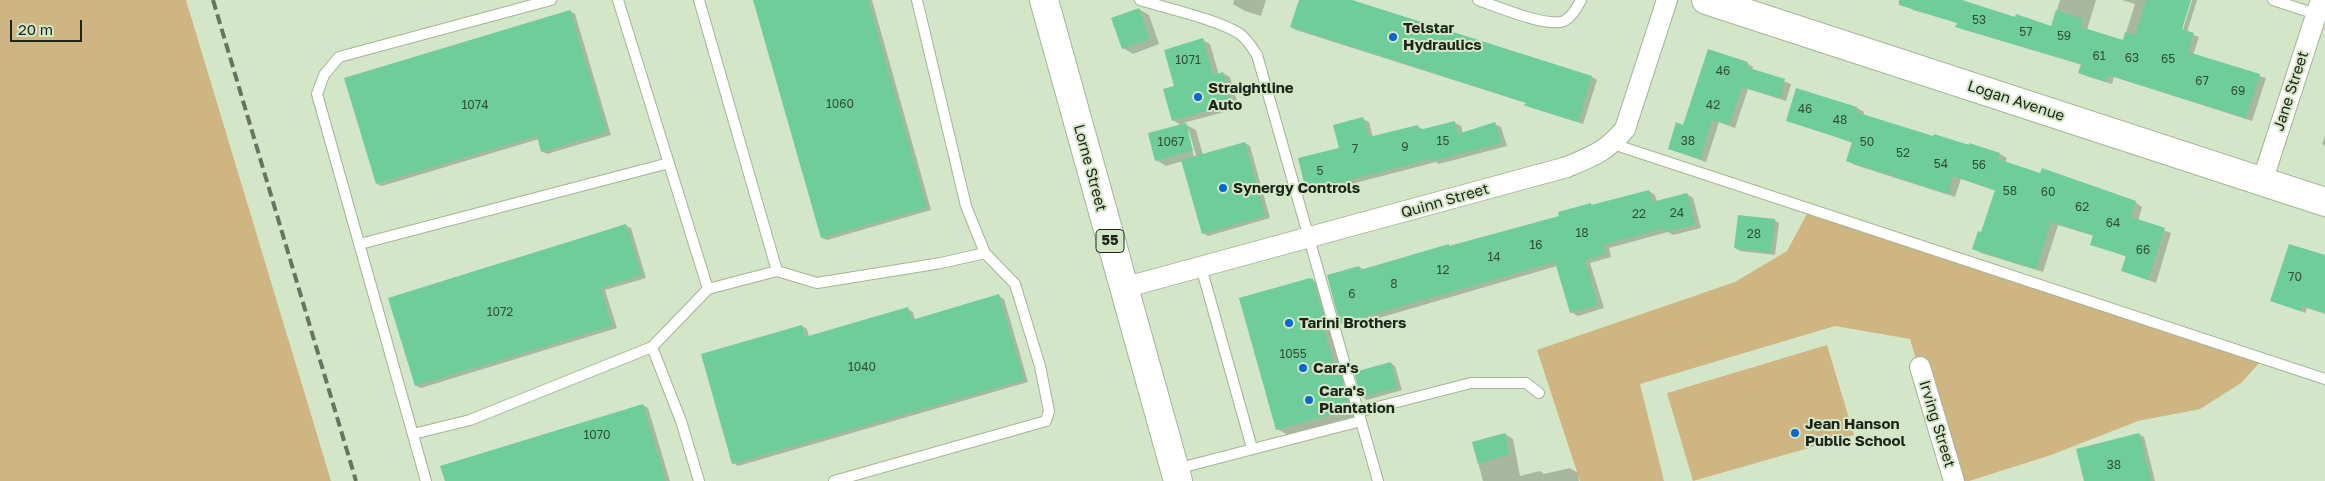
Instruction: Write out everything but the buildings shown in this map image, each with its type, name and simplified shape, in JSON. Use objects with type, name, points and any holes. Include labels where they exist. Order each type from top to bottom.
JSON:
[{"type":"street","name":"Lorne Street","points":[[1044,0],[1176,475]]},
{"type":"street","name":"Quinn Street","points":[[1123,288],[1567,167],[1613,144],[1625,129],[1667,0]]},
{"type":"street","name":"Logan Avenue","points":[[1706,0],[2325,202]]},
{"type":"street","name":"Jane Street","points":[[2262,182],[2321,10]]},
{"type":"street","name":"Irving Street","points":[[1920,367],[1954,481]]},
{"type":"lane","points":[[426,481],[318,94],[324,75],[339,57],[551,0]]},
{"type":"lane","points":[[618,0],[708,289]]},
{"type":"lane","points":[[699,0],[777,271]]},
{"type":"lane","points":[[834,481],[1046,421],[1049,411],[1040,366],[1015,284],[986,253],[966,206],[916,0]]},
{"type":"lane","points":[[1140,0],[1220,25],[1239,33],[1248,41],[1257,55],[1378,481]]},
{"type":"lane","points":[[1478,0],[1550,23],[1563,21],[1573,14],[1580,0]]},
{"type":"lane","points":[[2272,0],[2321,10]]},
{"type":"lane","points":[[1613,144],[2325,379]]},
{"type":"lane","points":[[360,244],[669,163]]},
{"type":"lane","points":[[413,434],[470,420],[652,347],[708,289],[777,271],[817,283],[941,263],[986,253]]},
{"type":"lane","points":[[1201,267],[1252,448]]},
{"type":"lane","points":[[652,347],[681,421],[699,481]]},
{"type":"lane","points":[[1176,475],[1252,448],[1471,383],[1526,383],[1539,393]]},
{"type":"shaded area","points":[[0,0],[186,0],[331,481],[0,481]]},
{"type":"shaded area","points":[[1809,210],[2262,360],[2241,383],[2200,409],[2138,421],[2051,455],[1969,481],[1952,481],[1910,339],[1835,326],[1640,384],[1664,481],[1580,481],[1537,350],[1735,282],[1787,251]]},
{"type":"shaded area","points":[[1827,345],[1854,435],[1693,481],[1667,393]]},
{"type":"railway","points":[[213,0],[356,481]]},
{"type":"place","name":"Telstar Hydraulics","points":[[1393,37]]},
{"type":"place","name":"Straightline Auto","points":[[1198,97]]},
{"type":"place","name":"Synergy Controls","points":[[1223,188]]},
{"type":"place","name":"Tarini Brothers","points":[[1289,323]]},
{"type":"place","name":"Cara's","points":[[1303,368]]},
{"type":"place","name":"Cara's Plantation","points":[[1309,400]]},
{"type":"place","name":"Jean Hanson Public School","points":[[1795,433]]}]
